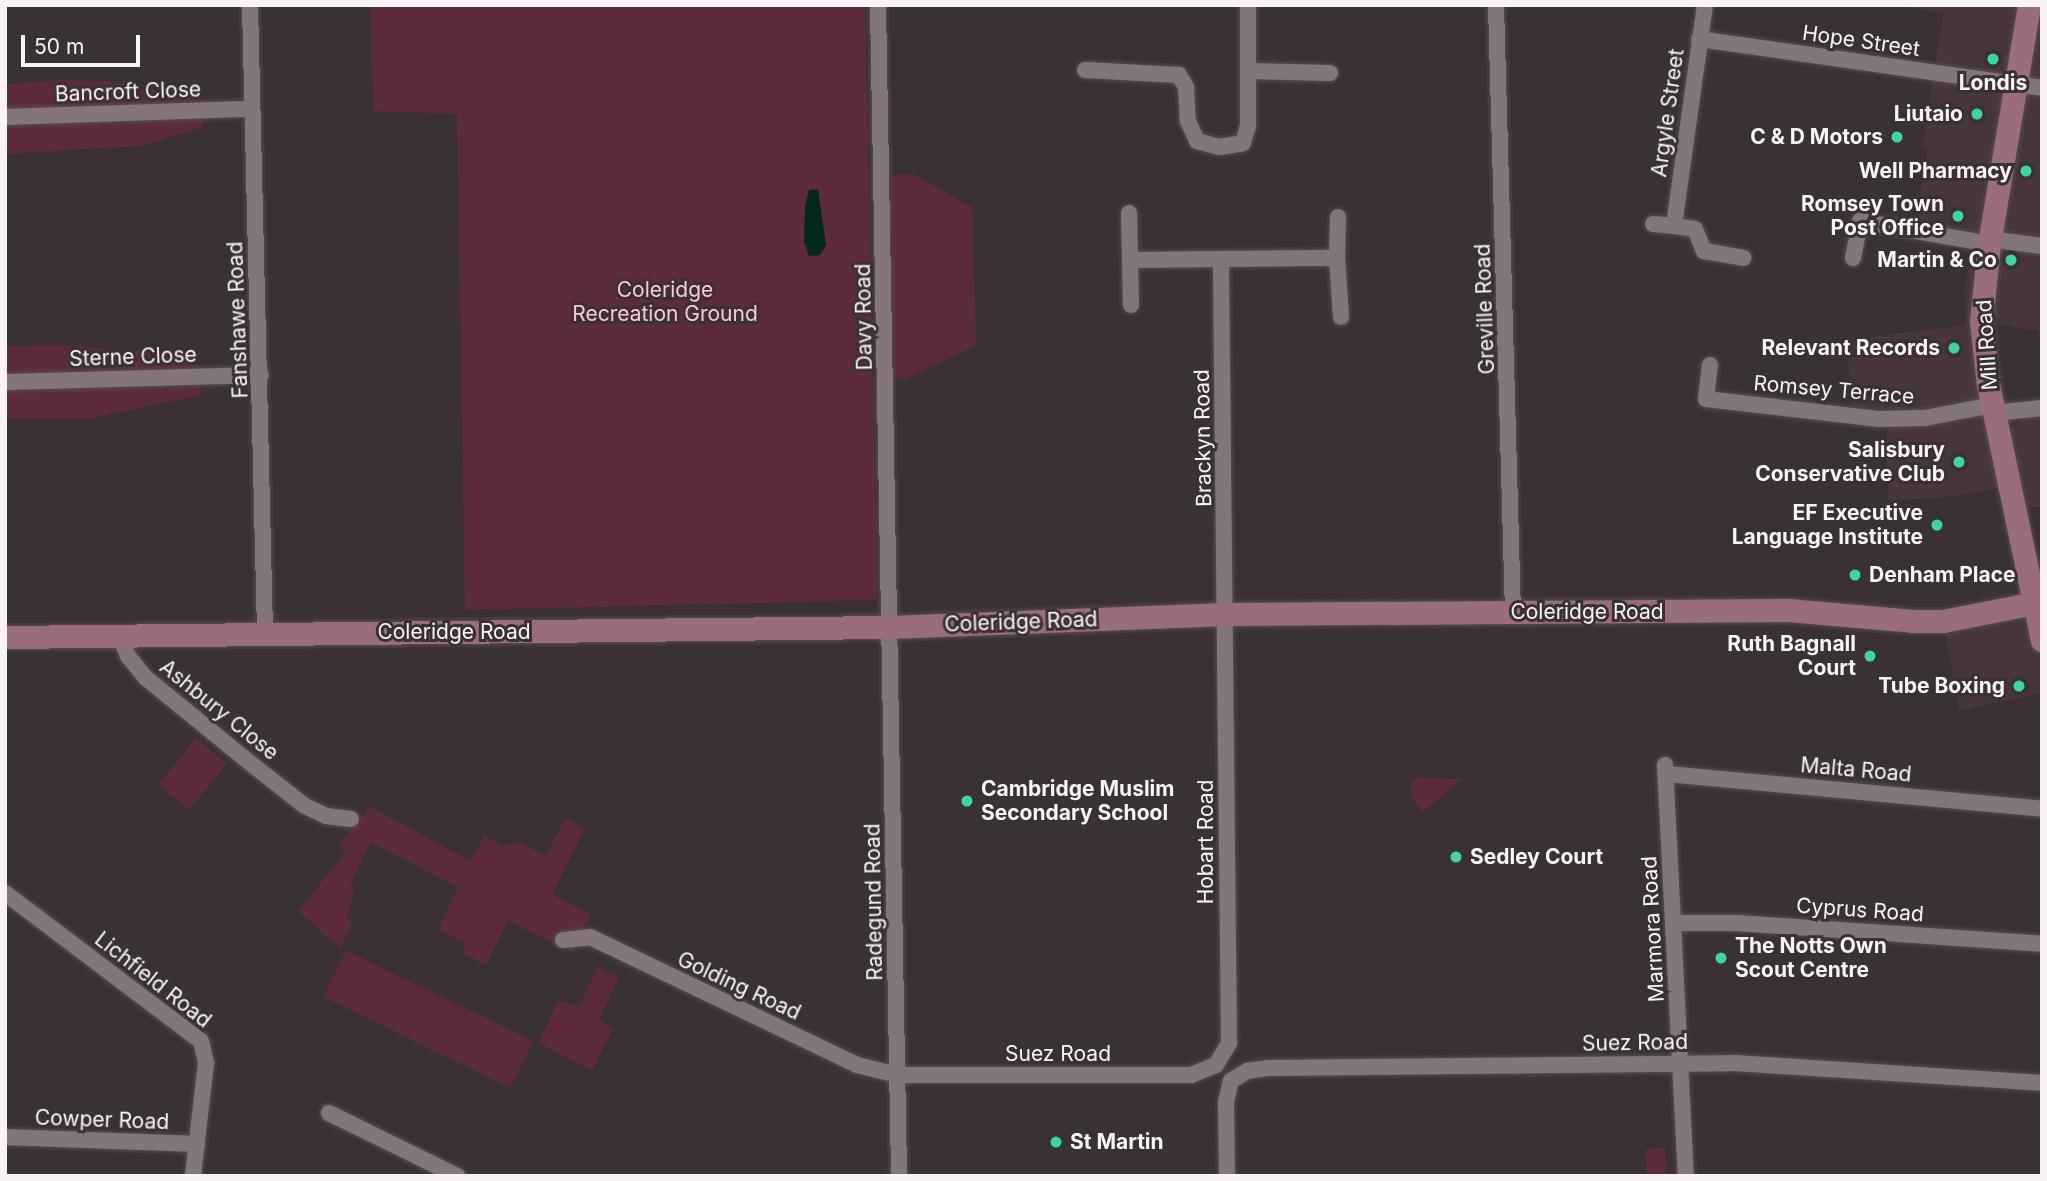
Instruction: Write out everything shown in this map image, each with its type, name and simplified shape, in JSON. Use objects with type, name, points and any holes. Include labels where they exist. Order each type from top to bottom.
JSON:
[{"type":"street","name":"Fanshawe Road","points":[[250,5],[261,375],[265,633]]},
{"type":"street","name":"Davy Road","points":[[878,5],[890,628]]},
{"type":"street","points":[[1085,70],[1179,75],[1186,87],[1191,132],[1205,145],[1219,147],[1243,143],[1247,137],[1248,5]]},
{"type":"street","name":"Greville Road","points":[[1496,5],[1513,612]]},
{"type":"street","name":"Argyle Street","points":[[1674,226],[1704,5]]},
{"type":"street","name":"Mill Road","points":[[2029,5],[1990,241],[1982,321],[1993,409],[2038,604],[2042,640]]},
{"type":"street","name":"Hope Street","points":[[1699,38],[2042,88]]},
{"type":"street","points":[[1248,71],[1330,73]]},
{"type":"street","name":"Bancroft Close","points":[[5,117],[251,109]]},
{"type":"street","points":[[1129,213],[1131,305]]},
{"type":"street","points":[[1338,218],[1337,258],[1341,317]]},
{"type":"street","points":[[1853,258],[1860,221],[1990,241],[2042,246]]},
{"type":"street","points":[[1653,224],[1695,229],[1704,251],[1743,258]]},
{"type":"street","points":[[1130,260],[1337,258]]},
{"type":"street","name":"Brackyn Road","points":[[1221,261],[1227,614]]},
{"type":"street","name":"Romsey Terrace","points":[[1710,365],[1706,399],[1878,419],[1925,418],[1993,409]]},
{"type":"street","name":"Sterne Close","points":[[5,382],[261,375]]},
{"type":"street","points":[[1993,409],[2042,408]]},
{"type":"street","name":"Coleridge Road","points":[[5,638],[890,628],[1227,614],[1788,610],[1913,621],[1943,621],[2038,604]]},
{"type":"street","name":"Hobart Road","points":[[1216,1065],[1229,1044],[1227,614]]},
{"type":"street","name":"Radegund Road","points":[[890,628],[899,1176]]},
{"type":"street","name":"Ashbury Close","points":[[120,637],[128,656],[146,678],[305,806],[326,816],[351,819]]},
{"type":"street","name":"Malta Road","points":[[1666,769],[2042,809]]},
{"type":"street","name":"Marmora Road","points":[[1666,769],[1686,1176]]},
{"type":"street","name":"Lichfield Road","points":[[5,893],[201,1041],[206,1063],[193,1176]]},
{"type":"street","name":"Cyprus Road","points":[[1675,923],[1737,923],[2042,944]]},
{"type":"street","name":"Golding Road","points":[[564,940],[590,937],[857,1065],[898,1075]]},
{"type":"street","name":"Suez Road","points":[[1227,1176],[1226,1102],[1231,1081],[1247,1071],[1268,1068],[1680,1063],[1789,1065],[2042,1083]]},
{"type":"street","name":"Suez Road","points":[[898,1075],[1191,1075],[1216,1065]]},
{"type":"street","points":[[329,1113],[426,1168],[457,1176]]},
{"type":"street","name":"Cowper Road","points":[[5,1137],[197,1144]]},
{"type":"shaded area","points":[[1890,5],[2042,5],[2042,337],[2037,337],[2039,331],[1982,322],[1997,425],[2015,428],[2026,415],[2042,417],[2042,507],[2014,506],[2010,486],[1941,498],[1888,500],[1886,426],[1852,411],[1846,340],[1966,325],[1964,292],[1973,241],[1913,230],[1928,150],[1922,148],[1943,13]]},
{"type":"shaded area","points":[[818,189],[826,245],[820,255],[809,256],[804,242],[805,206],[809,190]]},
{"type":"shaded area","points":[[2042,604],[2042,693],[1959,711],[1943,621]]},
{"type":"green space","name":"Coleridge Recreation Ground","points":[[370,5],[865,5],[877,600],[465,610],[457,114],[373,111]]},
{"type":"green space","points":[[62,80],[107,81],[201,98],[203,127],[142,146],[5,154],[5,84]]},
{"type":"green space","points":[[900,174],[914,175],[972,207],[976,345],[904,380],[894,376],[890,179]]},
{"type":"green space","points":[[59,345],[149,352],[199,365],[200,395],[89,419],[5,419],[5,346]]},
{"type":"green space","points":[[196,738],[227,763],[189,810],[158,785]]},
{"type":"green space","points":[[1412,779],[1462,779],[1423,812],[1411,796]]},
{"type":"green space","points":[[370,807],[471,861],[484,835],[502,846],[521,843],[545,856],[566,818],[585,828],[552,895],[591,915],[573,953],[508,921],[486,965],[462,953],[466,943],[438,930],[458,887],[371,842],[350,885],[354,889],[347,918],[352,923],[340,948],[298,911],[346,852],[339,845]]},
{"type":"green space","points":[[346,950],[533,1041],[510,1088],[323,997]]},
{"type":"green space","points":[[598,967],[619,977],[599,1020],[613,1028],[592,1071],[538,1043],[559,1000],[579,1007]]},
{"type":"green space","points":[[1665,1148],[1667,1176],[1647,1176],[1645,1149]]},
{"type":"place","name":"Londis","points":[[1993,59]]},
{"type":"place","name":"Liutaio","points":[[1977,114]]},
{"type":"place","name":"C & D Motors","points":[[1897,137]]},
{"type":"place","name":"Well Pharmacy","points":[[2026,171]]},
{"type":"place","name":"Romsey Town Post Office","points":[[1958,216]]},
{"type":"place","name":"Martin & Co","points":[[2011,260]]},
{"type":"place","name":"Relevant Records","points":[[1954,348]]},
{"type":"place","name":"Salisbury Conservative Club","points":[[1959,462]]},
{"type":"place","name":"EF Executive Language Institute","points":[[1937,525]]},
{"type":"place","name":"Denham Place","points":[[1855,575]]},
{"type":"place","name":"Ruth Bagnall Court","points":[[1870,656]]},
{"type":"place","name":"Tube Boxing","points":[[2019,686]]},
{"type":"place","name":"Cambridge Muslim Secondary School","points":[[967,801]]},
{"type":"place","name":"Sedley Court","points":[[1456,857]]},
{"type":"place","name":"The Notts Own Scout Centre","points":[[1721,958]]},
{"type":"place","name":"St Martin","points":[[1056,1142]]}]
